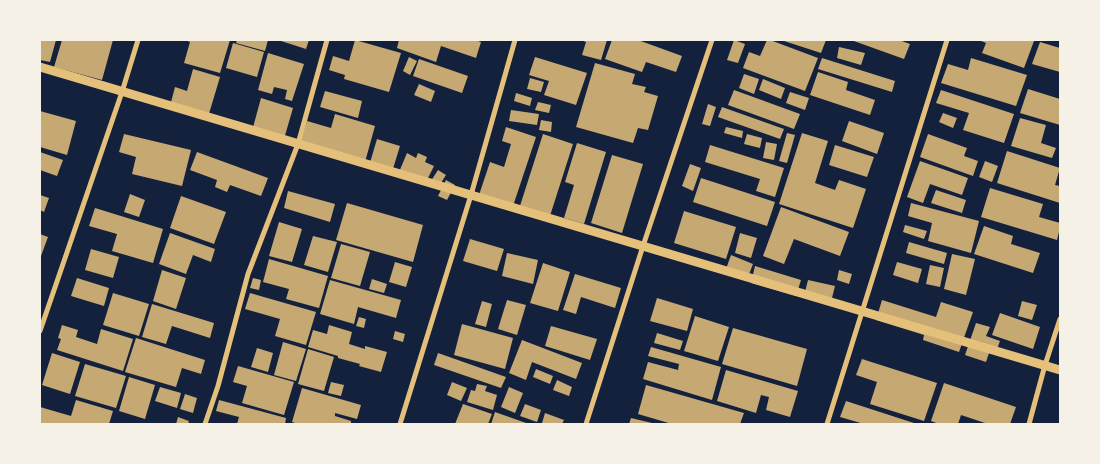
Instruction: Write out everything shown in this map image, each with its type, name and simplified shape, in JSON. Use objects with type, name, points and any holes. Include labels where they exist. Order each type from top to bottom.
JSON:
[{"type":"street","points":[[40,331],[138,40]]},
{"type":"street","points":[[205,424],[218,386],[248,274],[298,144],[327,40]]},
{"type":"street","points":[[400,424],[471,195],[515,40]]},
{"type":"street","points":[[586,424],[712,40]]},
{"type":"street","points":[[827,424],[947,40]]},
{"type":"street","points":[[40,67],[1060,370]]},
{"type":"street","points":[[1028,424],[1060,319]]},
{"type":"building","points":[[40,40],[56,40],[50,62],[40,60]]},
{"type":"building","points":[[62,40],[113,40],[102,80],[54,67]]},
{"type":"building","points":[[185,40],[230,40],[220,73],[184,63],[190,42]]},
{"type":"building","points":[[237,40],[268,40],[265,51],[236,43]]},
{"type":"building","points":[[278,40],[309,40],[306,49]]},
{"type":"building","points":[[355,40],[401,53],[389,92],[344,79],[345,75],[329,70],[333,56],[349,61]]},
{"type":"building","points":[[399,40],[475,40],[481,42],[476,58],[441,46],[436,62],[397,48]]},
{"type":"building","points":[[581,40],[607,40],[601,60],[582,55],[586,42]]},
{"type":"building","points":[[612,40],[638,40],[682,56],[676,72],[646,62],[642,72],[605,59]]},
{"type":"building","points":[[734,40],[745,44],[738,63],[727,60]]},
{"type":"building","points":[[767,40],[818,58],[805,91],[743,68],[749,52],[760,56]]},
{"type":"building","points":[[781,40],[826,40],[821,53]]},
{"type":"building","points":[[851,40],[899,40],[910,44],[904,59]]},
{"type":"building","points":[[979,40],[1034,41],[1024,68],[982,53],[986,43]]},
{"type":"building","points":[[1040,42],[1060,48],[1060,72],[1032,64]]},
{"type":"building","points":[[233,43],[264,52],[257,77],[226,68]]},
{"type":"building","points":[[839,47],[865,53],[861,65],[837,58]]},
{"type":"building","points":[[268,53],[304,64],[292,101],[285,99],[287,90],[274,87],[272,94],[258,90]]},
{"type":"building","points":[[409,57],[417,61],[410,75],[403,71]]},
{"type":"building","points":[[535,57],[587,73],[576,105],[544,95],[549,81],[529,75]]},
{"type":"building","points":[[822,58],[895,81],[892,92],[818,69]]},
{"type":"building","points":[[971,58],[1027,75],[1016,106],[941,83],[948,64],[968,70]]},
{"type":"building","points":[[419,59],[468,76],[462,93],[413,76]]},
{"type":"building","points":[[595,63],[635,74],[632,84],[646,87],[644,92],[658,96],[648,130],[638,128],[633,143],[576,127]]},
{"type":"building","points":[[193,69],[220,77],[208,117],[170,106],[175,87],[187,91]]},
{"type":"building","points":[[818,72],[848,82],[846,90],[875,100],[870,115],[810,95]]},
{"type":"building","points":[[744,74],[759,79],[754,94],[739,88]]},
{"type":"building","points":[[530,78],[544,82],[541,92],[527,89]]},
{"type":"building","points":[[763,79],[785,88],[781,99],[759,90]]},
{"type":"building","points":[[419,84],[435,91],[431,102],[414,95]]},
{"type":"building","points":[[1028,89],[1060,99],[1060,125],[1020,113]]},
{"type":"building","points":[[734,90],[800,114],[794,129],[728,105]]},
{"type":"building","points":[[941,90],[1014,114],[1004,143],[963,130],[969,113],[936,103]]},
{"type":"building","points":[[325,91],[362,101],[358,118],[320,107]]},
{"type":"building","points":[[790,92],[809,98],[805,110],[786,103]]},
{"type":"building","points":[[516,93],[532,98],[530,106],[514,101]]},
{"type":"building","points":[[261,98],[293,108],[284,139],[252,131]]},
{"type":"building","points":[[538,102],[551,105],[549,113],[535,110]]},
{"type":"building","points":[[708,104],[716,107],[710,126],[702,124]]},
{"type":"building","points":[[722,107],[784,129],[780,139],[718,117]]},
{"type":"building","points":[[511,110],[539,114],[537,125],[509,121]]},
{"type":"building","points":[[40,111],[76,121],[67,155],[40,147]]},
{"type":"building","points":[[943,113],[957,118],[953,128],[939,122]]},
{"type":"building","points":[[335,114],[375,126],[365,162],[300,143],[307,121],[331,128]]},
{"type":"building","points":[[1020,118],[1046,125],[1041,143],[1056,148],[1052,158],[1011,146]]},
{"type":"building","points":[[541,120],[552,122],[551,132],[539,130]]},
{"type":"building","points":[[849,121],[884,133],[877,154],[842,141]]},
{"type":"building","points":[[506,127],[536,137],[513,206],[479,195],[490,162],[504,167],[511,144],[502,141]]},
{"type":"building","points":[[726,127],[743,131],[742,138],[724,133]]},
{"type":"building","points":[[787,133],[795,135],[787,163],[779,161]]},
{"type":"building","points":[[802,133],[828,141],[815,183],[835,190],[839,180],[866,189],[853,228],[779,204]]},
{"type":"building","points":[[124,134],[191,150],[182,186],[132,174],[136,157],[119,152]]},
{"type":"building","points":[[543,134],[573,144],[549,219],[519,209]]},
{"type":"building","points":[[747,134],[762,138],[760,148],[744,144]]},
{"type":"building","points":[[928,134],[967,148],[964,156],[978,161],[973,176],[920,157]]},
{"type":"building","points":[[377,139],[400,146],[392,172],[369,166]]},
{"type":"building","points":[[766,142],[777,144],[774,160],[763,158]]},
{"type":"building","points":[[577,143],[606,152],[584,224],[564,218],[574,185],[565,182]]},
{"type":"building","points":[[710,145],[784,168],[775,197],[756,191],[760,179],[705,162]]},
{"type":"building","points":[[835,145],[874,157],[867,177],[829,165]]},
{"type":"building","points":[[1007,151],[1060,168],[1055,185],[1060,186],[1060,203],[997,183]]},
{"type":"building","points":[[40,152],[63,160],[57,176],[40,170]]},
{"type":"building","points":[[197,152],[268,178],[261,196],[230,185],[227,192],[215,187],[217,180],[190,170]]},
{"type":"building","points":[[407,153],[416,158],[418,153],[427,157],[425,162],[434,166],[425,184],[399,172]]},
{"type":"building","points":[[612,155],[643,164],[622,233],[591,223]]},
{"type":"building","points":[[920,161],[968,178],[962,195],[930,184],[923,203],[907,197]]},
{"type":"building","points":[[985,161],[998,166],[992,182],[979,177]]},
{"type":"building","points":[[690,164],[701,168],[693,191],[682,186]]},
{"type":"building","points":[[438,170],[446,175],[437,189],[429,184]]},
{"type":"building","points":[[701,178],[775,202],[767,226],[693,202]]},
{"type":"building","points":[[446,180],[455,185],[447,200],[438,196]]},
{"type":"building","points":[[990,188],[1043,204],[1039,217],[1060,223],[1057,240],[981,217]]},
{"type":"building","points":[[936,190],[966,200],[962,213],[931,203]]},
{"type":"building","points":[[288,191],[335,204],[330,222],[284,208]]},
{"type":"building","points":[[130,194],[145,200],[139,217],[124,212]]},
{"type":"building","points":[[40,195],[49,198],[44,212],[40,210]]},
{"type":"building","points":[[181,196],[226,212],[214,244],[170,228]]},
{"type":"building","points":[[347,203],[423,225],[413,262],[336,240]]},
{"type":"building","points":[[911,203],[979,221],[971,253],[928,241],[932,223],[908,216]]},
{"type":"building","points":[[781,207],[849,232],[840,256],[794,239],[784,264],[763,256]]},
{"type":"building","points":[[95,208],[163,229],[153,263],[112,251],[117,234],[89,226]]},
{"type":"building","points":[[684,211],[736,227],[726,259],[674,243]]},
{"type":"building","points":[[279,222],[302,229],[292,262],[269,256]]},
{"type":"building","points":[[905,225],[927,231],[924,239],[903,232]]},
{"type":"building","points":[[984,226],[1013,236],[1011,244],[1040,253],[1033,273],[974,254]]},
{"type":"building","points":[[170,233],[215,249],[211,262],[193,255],[186,274],[159,264]]},
{"type":"building","points":[[740,233],[757,238],[751,258],[735,253]]},
{"type":"building","points":[[40,234],[48,237],[41,256],[40,255]]},
{"type":"building","points":[[313,236],[337,242],[328,272],[304,265]]},
{"type":"building","points":[[470,239],[504,249],[497,271],[463,261]]},
{"type":"building","points":[[909,242],[947,253],[944,264],[906,253]]},
{"type":"building","points":[[341,244],[370,252],[360,286],[331,278]]},
{"type":"building","points":[[91,249],[119,257],[113,278],[85,270]]},
{"type":"building","points":[[507,253],[538,260],[533,284],[502,276]]},
{"type":"building","points":[[952,254],[975,259],[966,295],[944,289]]},
{"type":"building","points":[[731,255],[753,264],[748,277],[726,269]]},
{"type":"building","points":[[269,259],[328,276],[319,308],[286,299],[289,289],[263,282]]},
{"type":"building","points":[[395,262],[412,267],[406,287],[389,282]]},
{"type":"building","points":[[897,262],[922,269],[918,283],[893,275]]},
{"type":"building","points":[[543,263],[570,272],[558,311],[530,303]]},
{"type":"building","points":[[930,265],[944,268],[940,287],[926,284]]},
{"type":"building","points":[[755,266],[801,280],[796,296],[751,283]]},
{"type":"building","points":[[162,270],[186,278],[176,309],[153,301]]},
{"type":"building","points":[[839,270],[852,274],[849,284],[837,280]]},
{"type":"building","points":[[575,274],[621,288],[615,308],[581,297],[576,314],[563,310]]},
{"type":"building","points":[[77,278],[109,288],[104,306],[71,296]]},
{"type":"building","points":[[253,278],[261,280],[259,290],[250,288]]},
{"type":"building","points":[[372,279],[387,284],[384,293],[369,289]]},
{"type":"building","points":[[330,280],[401,300],[396,318],[358,307],[354,324],[320,314]]},
{"type":"building","points":[[808,280],[835,286],[831,302],[804,296]]},
{"type":"building","points":[[113,293],[149,304],[139,336],[103,325]]},
{"type":"building","points":[[250,293],[316,312],[306,345],[275,336],[280,319],[245,309]]},
{"type":"building","points":[[657,298],[693,309],[687,331],[650,321]]},
{"type":"building","points":[[507,300],[526,305],[517,335],[498,329]]},
{"type":"building","points":[[882,300],[936,317],[941,302],[973,312],[959,352],[923,340],[924,335],[876,320]]},
{"type":"building","points":[[482,301],[492,304],[486,327],[475,324]]},
{"type":"building","points":[[1022,301],[1037,305],[1032,320],[1018,316]]},
{"type":"building","points":[[152,304],[214,323],[210,338],[172,326],[166,344],[142,337]]},
{"type":"building","points":[[1000,313],[1040,327],[1033,349],[992,335]]},
{"type":"building","points":[[695,316],[729,327],[718,361],[684,351]]},
{"type":"building","points":[[359,317],[366,319],[364,328],[356,326]]},
{"type":"building","points":[[976,323],[990,327],[986,336],[1000,341],[996,352],[990,350],[986,362],[965,355]]},
{"type":"building","points":[[462,324],[513,338],[505,369],[454,355]]},
{"type":"building","points":[[62,325],[78,330],[76,337],[97,344],[101,329],[133,339],[123,371],[57,350],[61,339],[58,338]]},
{"type":"building","points":[[329,325],[352,332],[349,344],[365,349],[365,346],[387,352],[381,372],[308,347],[313,330],[327,334]]},
{"type":"building","points":[[551,326],[597,339],[590,360],[545,346]]},
{"type":"building","points":[[733,328],[807,349],[797,386],[722,364]]},
{"type":"building","points":[[395,331],[405,334],[403,342],[393,339]]},
{"type":"building","points":[[657,333],[683,341],[680,350],[654,343]]},
{"type":"building","points":[[136,338],[205,360],[201,374],[182,368],[176,387],[125,372]]},
{"type":"building","points":[[522,340],[582,363],[576,379],[532,362],[526,380],[509,373]]},
{"type":"building","points":[[283,342],[306,349],[296,381],[274,375]]},
{"type":"building","points":[[651,347],[721,367],[712,400],[643,379],[648,362],[678,370],[679,364],[648,356]]},
{"type":"building","points":[[257,348],[273,353],[268,372],[251,367]]},
{"type":"building","points":[[308,349],[334,357],[324,391],[298,384]]},
{"type":"building","points":[[52,353],[80,362],[70,394],[42,385]]},
{"type":"building","points":[[438,353],[506,377],[501,388],[434,365]]},
{"type":"building","points":[[862,359],[937,383],[924,421],[870,404],[877,382],[856,375]]},
{"type":"building","points":[[85,364],[126,376],[116,408],[75,396]]},
{"type":"building","points":[[238,366],[294,382],[284,415],[242,403],[247,386],[233,382]]},
{"type":"building","points":[[536,369],[553,376],[550,384],[533,377]]},
{"type":"building","points":[[726,370],[798,391],[790,417],[766,410],[769,397],[761,395],[756,413],[717,401]]},
{"type":"building","points":[[129,377],[155,385],[145,419],[119,411]]},
{"type":"building","points":[[557,380],[572,387],[569,396],[553,390]]},
{"type":"building","points":[[331,382],[344,385],[341,396],[328,393]]},
{"type":"building","points":[[452,382],[467,388],[461,401],[447,395]]},
{"type":"building","points":[[944,383],[1016,407],[1010,424],[988,424],[961,415],[958,424],[939,424],[931,421]]},
{"type":"building","points":[[477,384],[487,386],[485,391],[497,395],[493,410],[467,402],[471,390],[475,391]]},
{"type":"building","points":[[646,385],[744,413],[740,424],[672,424],[638,414]]},
{"type":"building","points":[[160,387],[181,393],[177,408],[155,401]]},
{"type":"building","points":[[509,387],[523,393],[515,413],[501,407]]},
{"type":"building","points":[[302,388],[361,405],[357,419],[335,413],[335,416],[351,421],[351,424],[298,424],[292,422]]},
{"type":"building","points":[[185,394],[197,398],[193,413],[180,409]]},
{"type":"building","points":[[76,400],[113,411],[109,424],[40,424],[40,407],[71,416]]},
{"type":"building","points":[[219,400],[286,418],[285,424],[237,424],[239,417],[216,411]]},
{"type":"building","points":[[846,401],[917,424],[864,424],[840,417]]},
{"type":"building","points":[[463,404],[492,414],[488,424],[455,424]]},
{"type":"building","points":[[525,404],[541,410],[537,422],[520,416]]},
{"type":"building","points":[[495,412],[529,424],[491,424]]},
{"type":"building","points":[[545,413],[564,420],[562,424],[542,423]]},
{"type":"building","points":[[178,417],[189,421],[188,424],[176,424]]},
{"type":"building","points":[[631,418],[652,423],[652,424],[629,424]]}]
